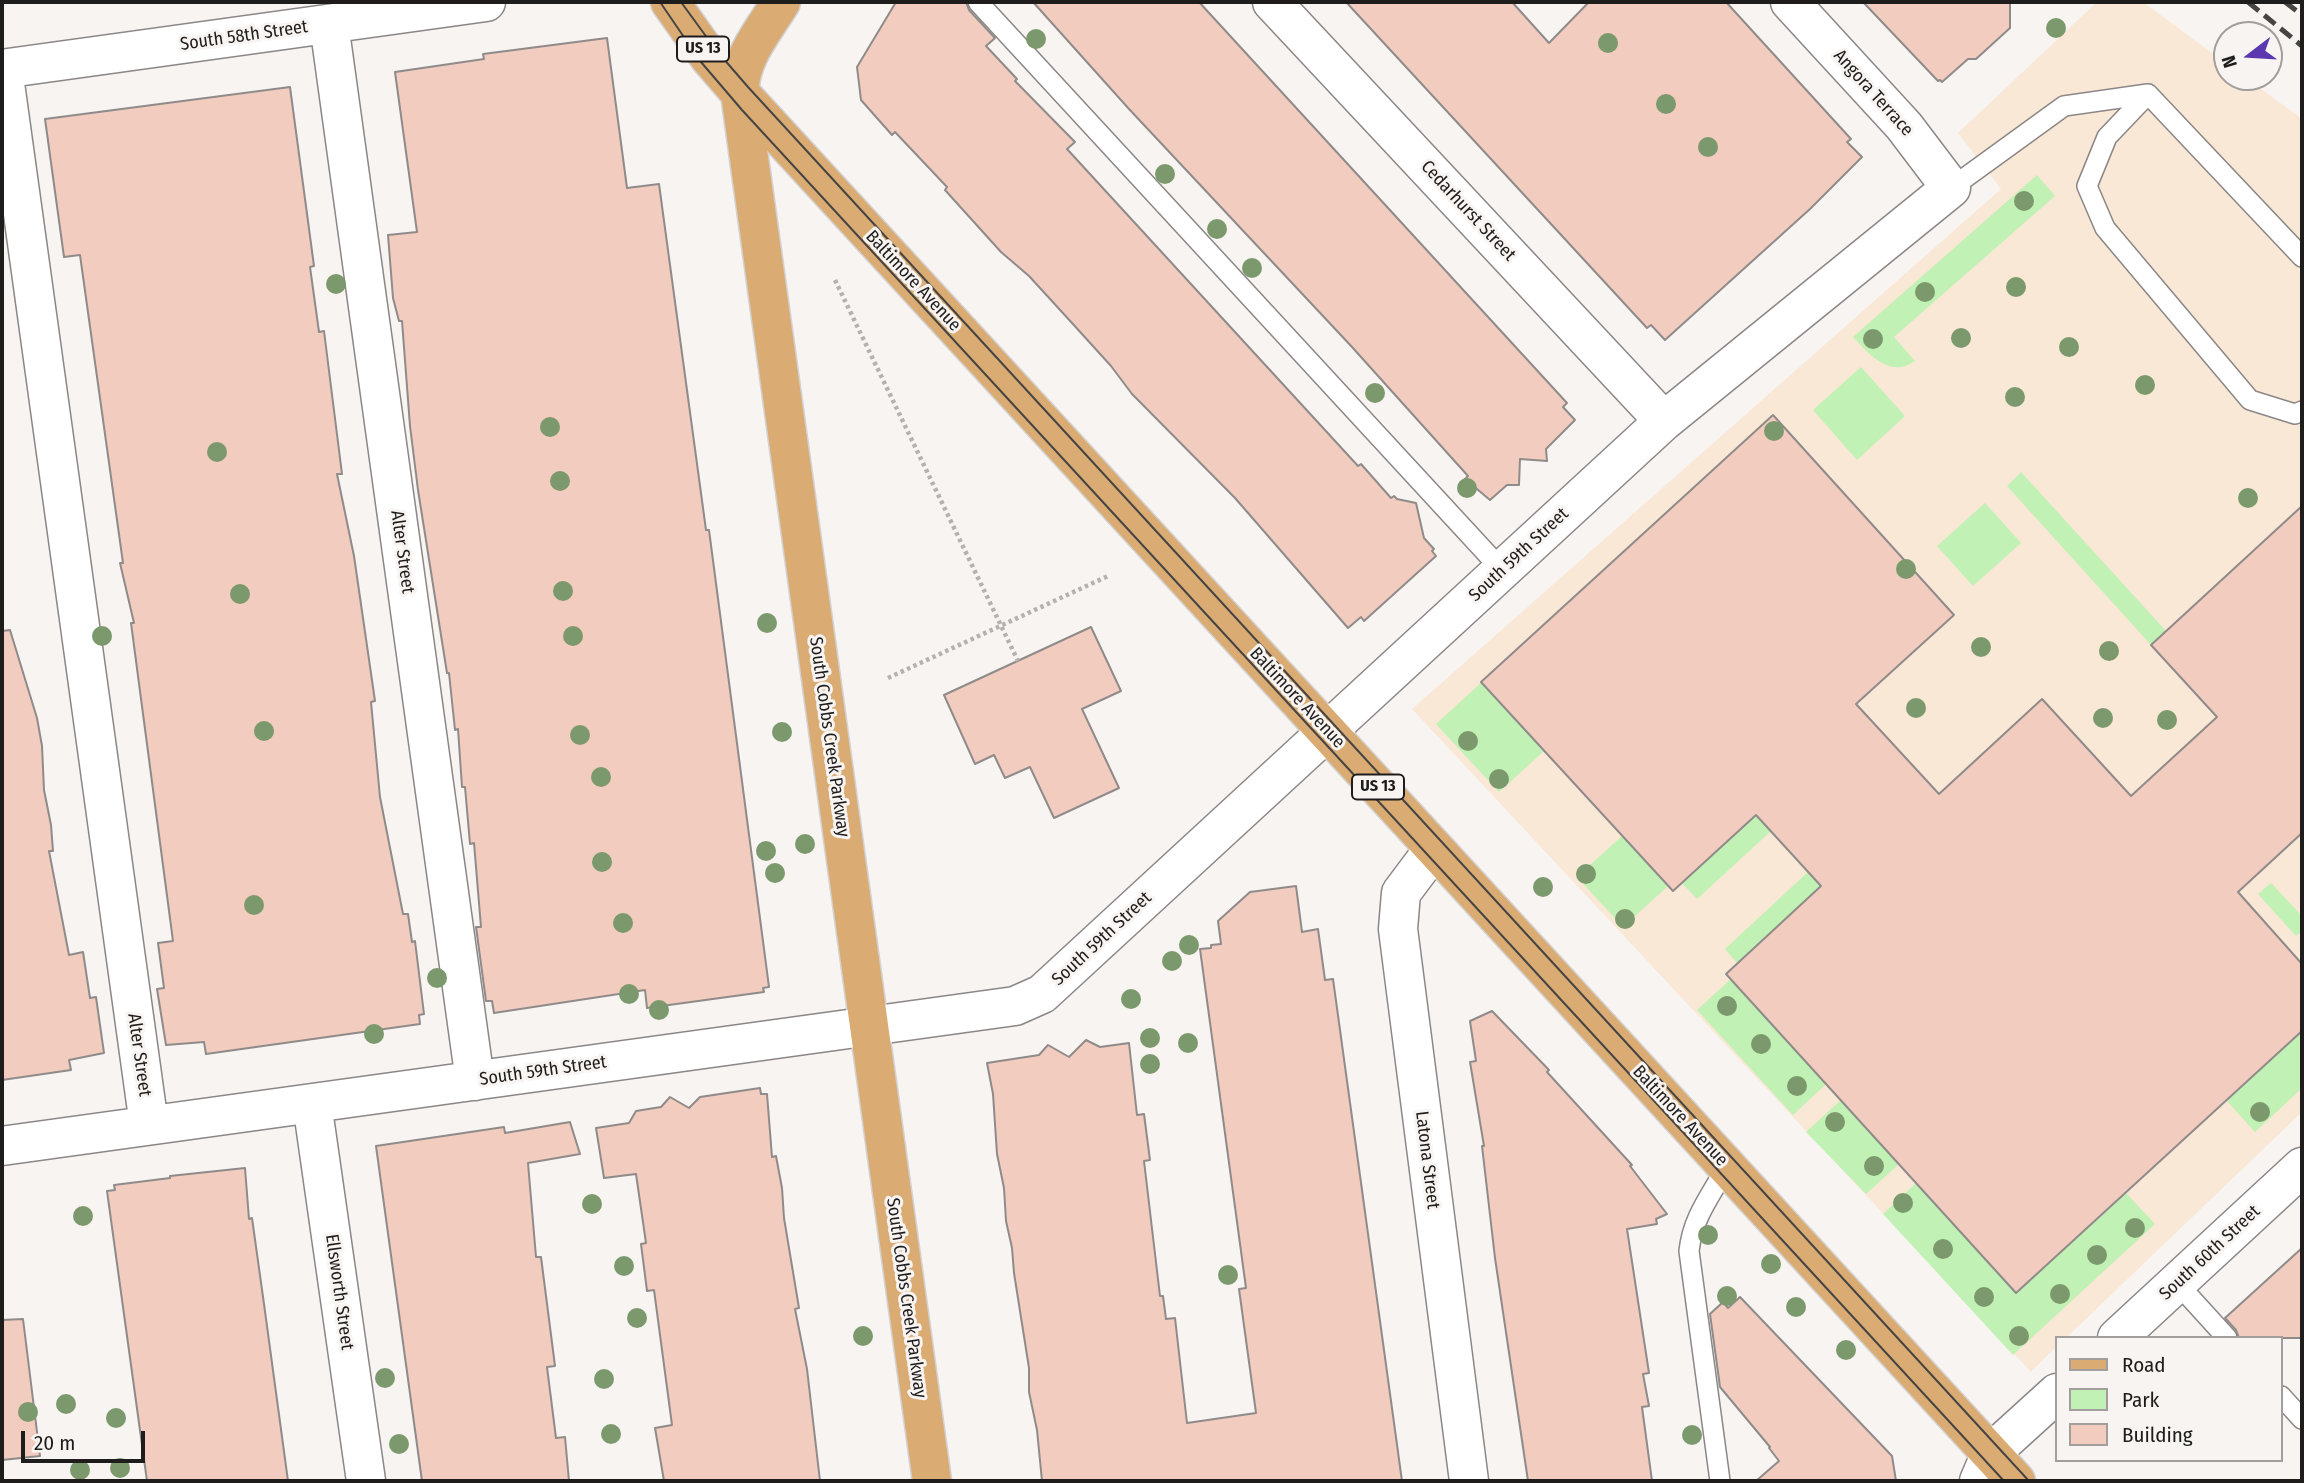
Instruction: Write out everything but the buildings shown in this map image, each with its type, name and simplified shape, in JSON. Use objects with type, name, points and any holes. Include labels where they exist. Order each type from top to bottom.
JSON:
[{"type":"main road","name":"Baltimore Avenue","points":[[670,2],[709,57],[740,93],[1727,1166],[1985,1467],[2016,1481]]},
{"type":"main road","name":"South Cobbs Creek Parkway","points":[[781,2],[746,60],[740,78],[740,93],[932,1481]]},
{"type":"street","name":"South 58th Street","points":[[2,69],[486,2]]},
{"type":"street","name":"Cedarhurst Street","points":[[1272,2],[1664,421]]},
{"type":"street","name":"Angora Terrace","points":[[1790,2],[1904,126],[1951,188]]},
{"type":"street","name":"Alter Street","points":[[329,24],[475,1080]]},
{"type":"street","name":"Alter Street","points":[[2,69],[149,1125]]},
{"type":"street","name":"South 59th Street","points":[[2,1146],[1016,1006],[1042,994],[1664,421],[1951,188]]},
{"type":"street","name":"Latona Street","points":[[1434,849],[1401,893],[1398,929],[1469,1481]]},
{"type":"street","name":"Ellsworth Street","points":[[312,1103],[366,1481]]},
{"type":"street","name":"South 60th Street","points":[[2119,1336],[2302,1167]]},
{"type":"street","points":[[1985,1467],[2056,1393]]},
{"type":"lane","points":[[978,2],[1502,570]]},
{"type":"lane","points":[[1951,188],[2064,106],[2148,94]]},
{"type":"lane","points":[[2148,94],[2302,257]]},
{"type":"lane","points":[[2148,94],[2107,138],[2087,186],[2105,228],[2250,400],[2295,414],[2302,411]]},
{"type":"lane","points":[[1720,1481],[1689,1251],[1691,1230],[1699,1212],[1727,1166]]},
{"type":"lane","points":[[2177,1283],[2225,1336]]},
{"type":"lane","points":[[2283,1398],[2302,1419]]},
{"type":"path","points":[[835,280],[1018,661]]},
{"type":"path","points":[[888,678],[1108,576]]},
{"type":"shaded area","points":[[2097,2],[2143,2],[2213,54],[2213,91],[2264,91],[2302,119],[2302,1112],[2068,1336],[2056,1336],[2056,1347],[2031,1372],[1412,709],[2001,189],[1958,133]]},
{"type":"green space","points":[[2037,175],[2055,196],[1894,337],[1915,361],[1906,366],[1889,366],[1873,357],[1853,337]]},
{"type":"green space","points":[[1861,367],[1905,416],[1857,460],[1813,410]]},
{"type":"green space","points":[[2021,472],[2166,631],[2151,645],[2007,486]]},
{"type":"green space","points":[[1985,503],[2021,543],[1973,586],[1937,546]]},
{"type":"green space","points":[[1482,682],[1544,751],[1499,792],[1436,724]]},
{"type":"green space","points":[[1757,815],[1771,831],[1697,899],[1682,883]]},
{"type":"green space","points":[[1622,836],[1668,886],[1623,927],[1577,877]]},
{"type":"green space","points":[[1808,872],[1821,886],[1737,963],[1725,949]]},
{"type":"green space","points":[[2271,883],[2302,916],[2302,931],[2296,936],[2258,894]]},
{"type":"green space","points":[[1731,979],[1826,1084],[1793,1115],[1697,1010]]},
{"type":"green space","points":[[2302,1031],[2302,1088],[2255,1132],[2227,1101]]},
{"type":"green space","points":[[1841,1100],[1899,1164],[1866,1194],[1806,1132]]},
{"type":"green space","points":[[1916,1183],[2016,1293],[2126,1193],[2155,1224],[2013,1355],[1883,1214]]},
{"type":"tram line","points":[[660,2],[701,62],[742,110],[2004,1481]]},
{"type":"tram line","points":[[681,2],[716,50],[748,87],[2029,1481]]},
{"type":"railway","points":[[2248,2],[2302,46]]},
{"type":"railway","points":[[2285,2],[2302,15]]}]
